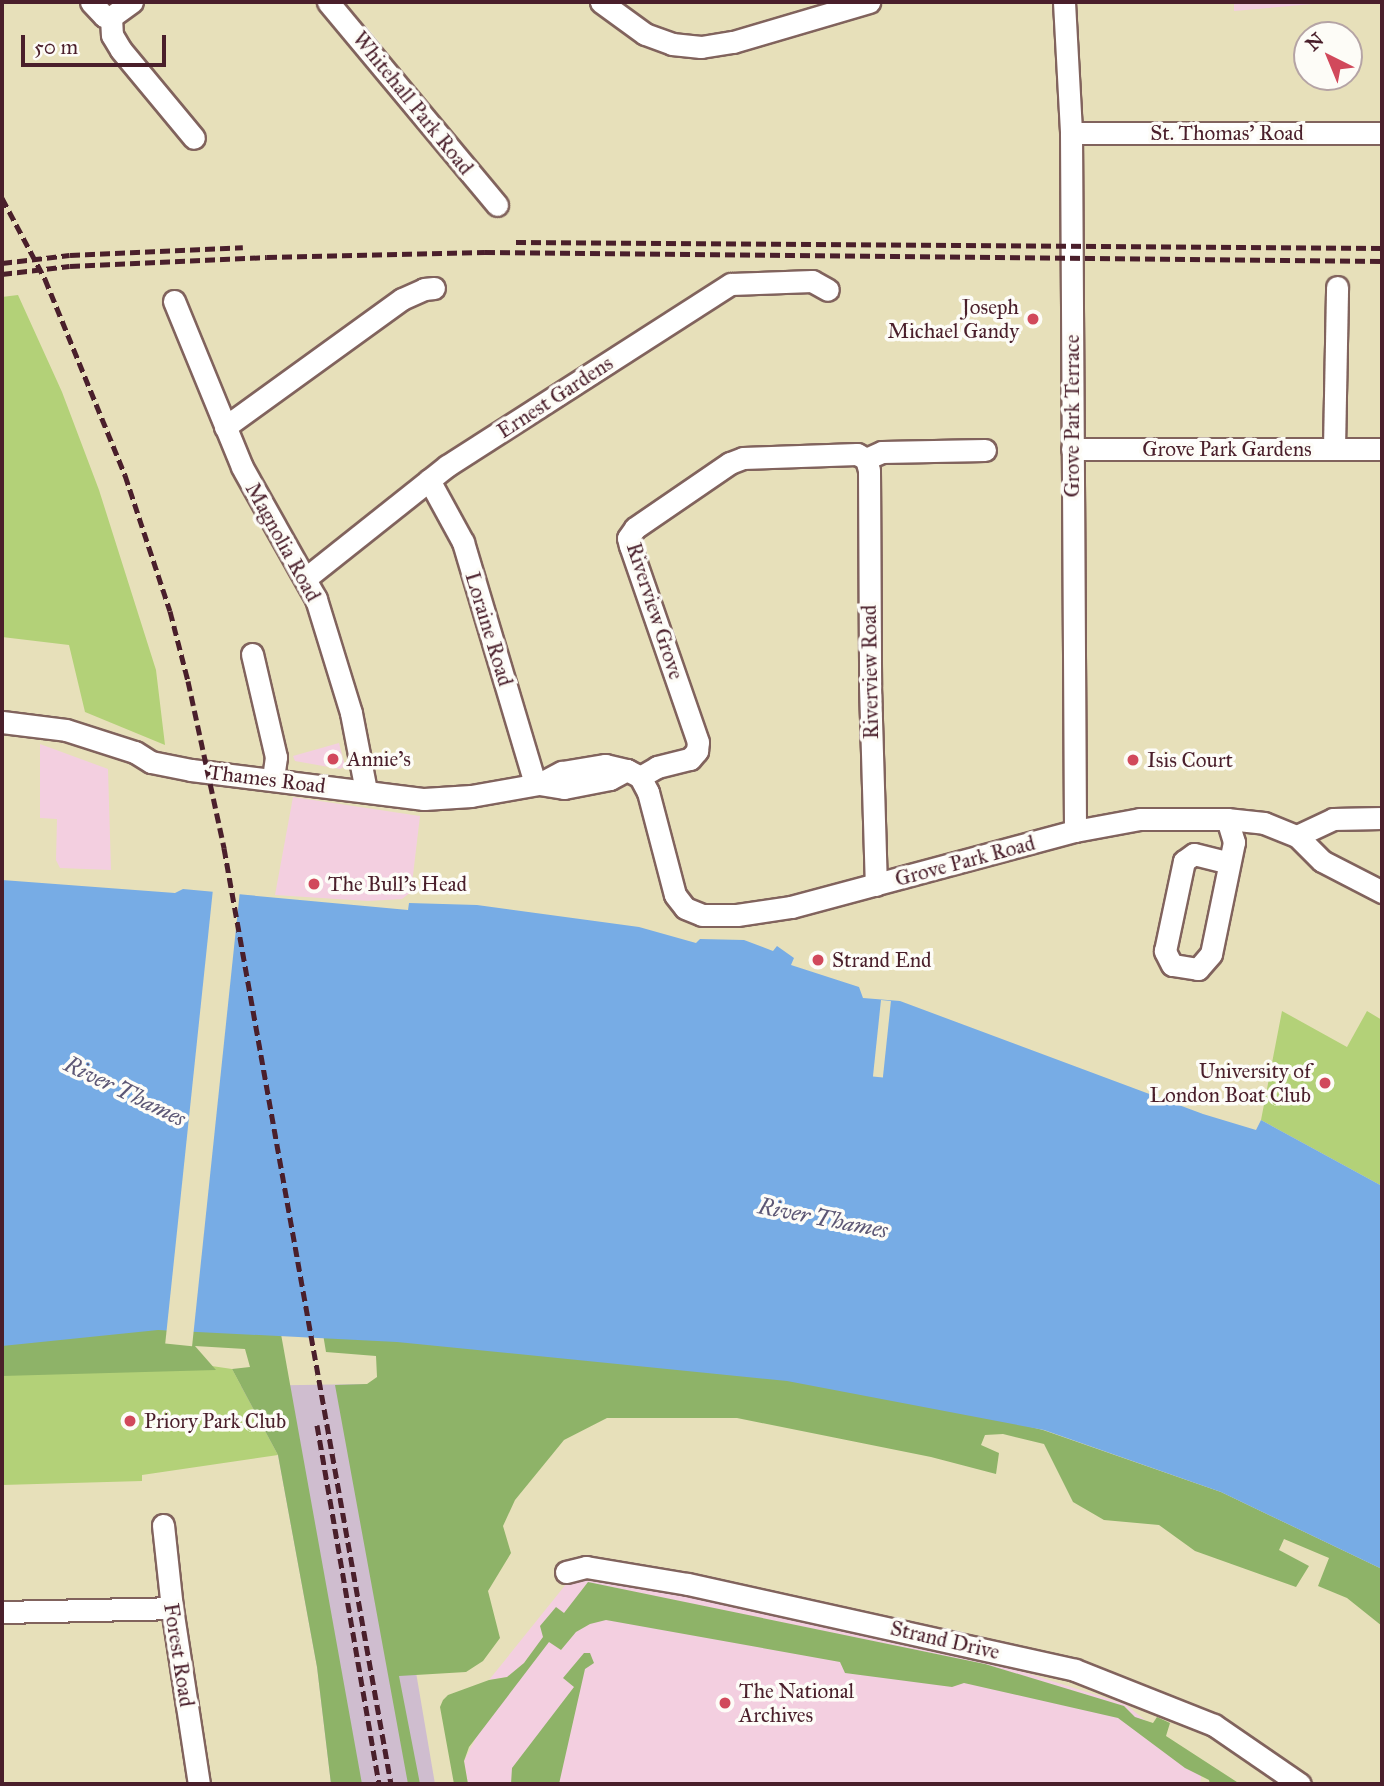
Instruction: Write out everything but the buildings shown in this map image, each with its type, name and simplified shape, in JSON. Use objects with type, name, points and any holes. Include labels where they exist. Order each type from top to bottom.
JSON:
[{"type":"street","points":[[91,2],[104,16],[111,17],[132,2]]},
{"type":"street","name":"Whitehall Park Road","points":[[328,2],[497,205]]},
{"type":"street","points":[[601,2],[620,19],[645,34],[672,44],[701,47],[733,42],[869,2]]},
{"type":"street","name":"Grove Park Terrace","points":[[1064,2],[1071,133],[1075,831]]},
{"type":"street","points":[[111,17],[113,35],[121,50],[194,138]]},
{"type":"street","name":"St. Thomas' Road","points":[[1071,133],[1382,133]]},
{"type":"street","name":"Ernest Gardens","points":[[306,578],[429,480],[731,284],[812,281],[828,290]]},
{"type":"street","points":[[1334,448],[1337,287]]},
{"type":"street","points":[[225,427],[337,342],[350,337],[402,299],[434,288]]},
{"type":"street","name":"Magnolia Road","points":[[174,301],[225,427],[261,505],[306,578],[330,640],[351,713],[366,791]]},
{"type":"street","name":"Grove Park Gardens","points":[[1072,449],[1382,449]]},
{"type":"street","name":"Riverview Grove","points":[[634,774],[690,759],[697,751],[698,742],[630,546],[630,533],[730,463],[743,458],[857,454],[866,459],[881,452],[985,450]]},
{"type":"street","name":"Riverview Road","points":[[866,459],[869,470],[870,686],[876,885]]},
{"type":"street","name":"Loraine Road","points":[[429,480],[463,542],[537,784]]},
{"type":"street","points":[[252,654],[276,757],[273,778]]},
{"type":"street","name":"Thames Road","points":[[2,722],[66,730],[164,765],[366,791],[447,798],[537,784],[562,772],[605,765],[634,774]]},
{"type":"street","name":"Grove Park Road","points":[[634,774],[648,792],[671,885],[680,903],[690,911],[713,916],[765,912],[1075,831],[1140,819],[1257,821],[1297,836]]},
{"type":"street","points":[[1382,818],[1333,819],[1297,836],[1322,861],[1382,892]]},
{"type":"street","points":[[1227,819],[1234,842],[1211,954],[1198,969],[1172,965],[1165,951],[1184,861],[1195,854],[1229,863]]},
{"type":"street","name":"Forest Road","points":[[163,1525],[172,1608],[200,1784]]},
{"type":"street","name":"Strand Drive","points":[[566,1572],[586,1567],[688,1584],[815,1610],[1075,1670],[1214,1725],[1300,1784]]},
{"type":"street","points":[[2,1612],[172,1608]]},
{"type":"shaded area","points":[[1234,2],[1336,2],[1234,11]]},
{"type":"shaded area","points":[[339,743],[345,766],[340,769],[295,761],[293,756]]},
{"type":"shaded area","points":[[40,744],[108,769],[111,870],[60,868],[56,860],[57,819],[40,818]]},
{"type":"shaded area","points":[[293,797],[420,816],[411,892],[402,899],[368,901],[275,895]]},
{"type":"shaded area","points":[[367,1384],[435,1784],[331,1784],[317,1667],[278,1455],[240,1386]]},
{"type":"shaded area","points":[[589,1571],[985,1660],[1125,1704],[1203,1767],[1200,1784],[468,1784],[464,1761],[507,1677],[489,1680],[571,1578]]},
{"type":"green space","points":[[18,295],[62,392],[99,490],[156,670],[165,745],[85,712],[69,645],[2,637],[2,297]]},
{"type":"green space","name":"University of London Boat Club","points":[[1282,1011],[1347,1047],[1367,1011],[1382,1020],[1382,1186],[1261,1120]]},
{"type":"green space","points":[[54,1324],[281,1334],[362,1784],[331,1784],[317,1667],[278,1455],[232,1369],[250,1367],[245,1349],[195,1346],[216,1370],[2,1376],[2,1334]]},
{"type":"green space","points":[[322,1328],[736,1352],[1043,1430],[1221,1492],[1382,1569],[1382,1626],[1347,1598],[1318,1586],[1329,1558],[1284,1539],[1279,1550],[1309,1566],[1296,1587],[1195,1551],[1159,1525],[1104,1520],[1073,1502],[1044,1444],[1003,1434],[985,1435],[981,1445],[999,1453],[996,1474],[931,1457],[737,1418],[607,1418],[564,1440],[515,1500],[503,1526],[511,1553],[488,1591],[500,1638],[483,1661],[466,1672],[399,1676],[420,1784],[408,1784],[335,1385],[367,1384],[377,1377],[376,1356],[326,1352]]},
{"type":"green space","name":"Priory Park Club","points":[[171,1360],[232,1369],[278,1455],[142,1475],[142,1481],[2,1485],[2,1372]]},
{"type":"green space","points":[[588,1582],[985,1664],[1124,1706],[1135,1717],[1153,1723],[1157,1717],[1170,1723],[1166,1736],[1240,1784],[1210,1784],[1209,1780],[1185,1768],[1118,1718],[964,1683],[952,1687],[845,1673],[840,1662],[606,1620],[590,1624],[576,1632],[561,1650],[549,1642],[469,1747],[464,1761],[468,1784],[454,1784],[440,1707],[443,1700],[448,1695],[489,1680],[507,1677],[524,1663],[543,1637],[540,1626],[556,1607],[564,1613]]},
{"type":"green space","points":[[584,1653],[590,1653],[594,1663],[585,1669],[559,1784],[511,1784],[512,1768],[574,1687],[563,1678]]},
{"type":"water","name":"River Thames","points":[[2,880],[175,893],[183,889],[408,910],[409,903],[477,905],[639,927],[696,943],[700,939],[744,940],[773,951],[777,946],[794,958],[791,965],[859,987],[863,998],[900,1001],[1203,1114],[1256,1130],[1261,1120],[1382,1186],[1382,1569],[1221,1492],[1044,1430],[787,1381],[397,1342],[158,1330],[2,1346]]},
{"type":"pier","points":[[213,889],[240,892],[192,1346],[165,1343]]},
{"type":"pier","points":[[881,1000],[891,1001],[883,1078],[873,1077]]},
{"type":"railway","points":[[2,198],[45,279],[125,475],[170,611],[188,681],[224,848],[391,1784]]},
{"type":"railway","points":[[516,242],[1382,248]]},
{"type":"railway","points":[[2,263],[70,255],[243,247]]},
{"type":"railway","points":[[2,274],[70,266],[267,257],[485,252],[1382,261]]},
{"type":"railway","points":[[317,1425],[379,1784]]},
{"type":"place","name":"Joseph Michael Gandy","points":[[1033,319]]},
{"type":"place","name":"Annie's","points":[[333,759]]},
{"type":"place","name":"Isis Court","points":[[1133,760]]},
{"type":"place","name":"The Bull's Head","points":[[314,884]]},
{"type":"place","name":"Strand End","points":[[818,960]]},
{"type":"place","name":"University of London Boat Club","points":[[1325,1083]]},
{"type":"place","name":"Priory Park Club","points":[[130,1421]]},
{"type":"place","name":"The National Archives","points":[[725,1703]]}]
